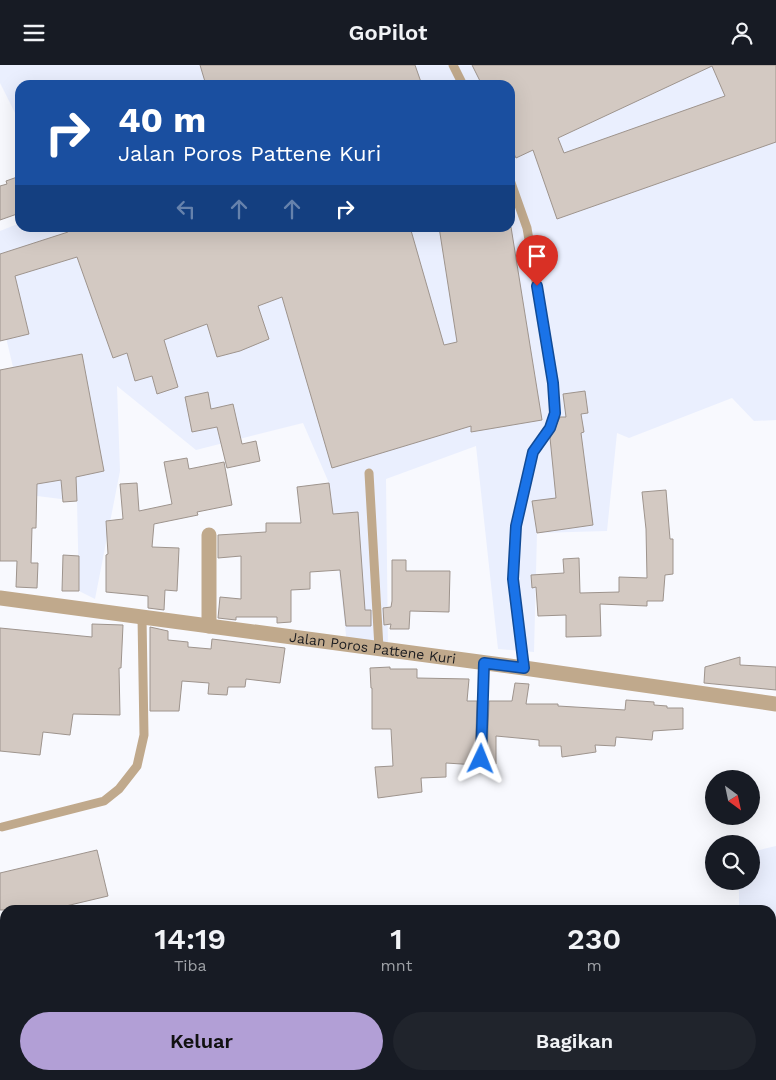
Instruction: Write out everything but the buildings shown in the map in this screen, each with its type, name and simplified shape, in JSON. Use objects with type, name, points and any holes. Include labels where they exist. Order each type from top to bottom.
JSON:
[{"type":"street","points":[[209,535],[209,626]]},
{"type":"street","name":"Jalan Poros Pattene Kuri","points":[[0,598],[379,648],[776,704]]},
{"type":"lane","points":[[453,65],[460,80]]},
{"type":"lane","points":[[515,193],[527,228],[553,383],[555,413],[550,428],[533,452],[516,526],[513,579],[524,668]]},
{"type":"lane","points":[[369,473],[379,648]]},
{"type":"lane","points":[[2,827],[104,801],[119,789],[137,766],[144,735],[142,617]]},
{"type":"lane","points":[[481,759],[484,663]]},
{"type":"shaded area","points":[[0,65],[776,65],[776,420],[754,421],[732,398],[629,438],[617,433],[607,531],[537,533],[534,652],[498,649],[476,446],[386,479],[388,649],[347,644],[329,483],[303,423],[196,450],[117,386],[120,471],[95,599],[79,591],[77,501],[37,496],[13,367],[0,312],[0,231],[15,225],[15,232],[515,232],[515,80],[15,80],[15,113],[0,83]]},
{"type":"shaded area","points":[[776,846],[776,905],[739,905],[739,890],[760,890],[760,850]]},
{"type":"route","points":[[481,759],[484,663],[524,668],[513,579],[516,526],[533,452],[550,428],[555,413],[553,383],[537,286]]}]
